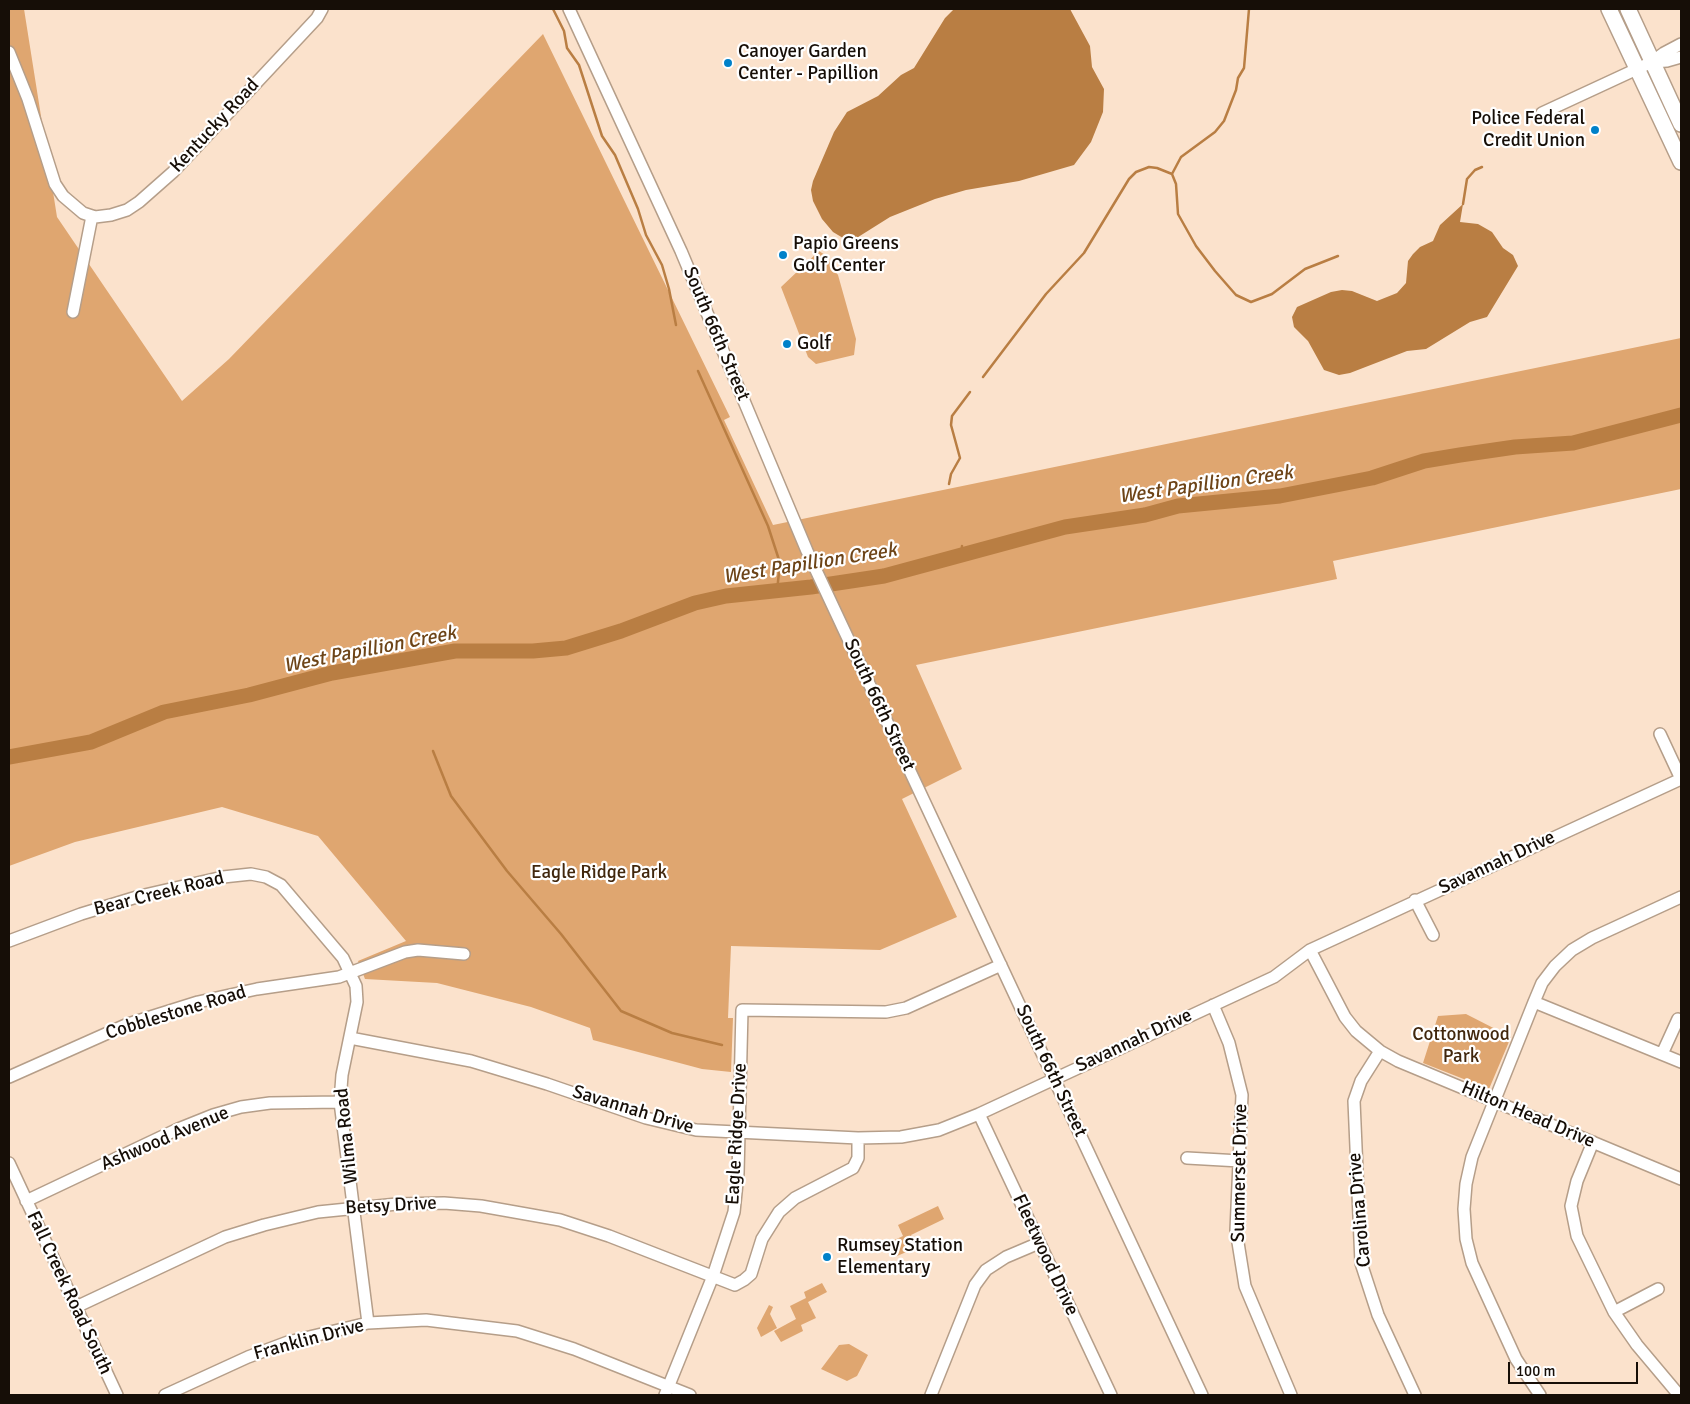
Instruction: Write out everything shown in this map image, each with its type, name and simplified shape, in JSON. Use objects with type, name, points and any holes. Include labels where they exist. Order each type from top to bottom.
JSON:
[{"type":"main road","points":[[1609,9],[1681,162]]},
{"type":"main road","points":[[1628,9],[1681,124]]},
{"type":"street","name":"Kentucky Road","points":[[92,216],[111,215],[127,210],[173,172],[317,18],[322,9]]},
{"type":"street","name":"South 66th Street","points":[[569,9],[681,251],[837,616],[1202,1395]]},
{"type":"street","points":[[1542,113],[1638,69],[1681,44]]},
{"type":"street","points":[[9,52],[28,99],[55,184],[72,205],[83,213],[92,216],[73,312]]},
{"type":"street","points":[[1652,62],[1667,61],[1681,57]]},
{"type":"street","points":[[1660,734],[1681,779]]},
{"type":"street","name":"Savannah Drive","points":[[350,1038],[471,1061],[547,1084],[656,1121],[696,1130],[858,1138],[901,1137],[939,1130],[979,1114],[1274,977],[1310,950],[1681,779]]},
{"type":"street","name":"Bear Creek Road","points":[[9,941],[81,914],[140,896],[223,877],[251,874],[266,877],[281,885],[302,908]]},
{"type":"street","points":[[1540,1395],[1516,1359],[1472,1264],[1466,1240],[1466,1184],[1472,1157],[1542,983],[1572,950],[1681,897]]},
{"type":"street","points":[[1416,900],[1434,935]]},
{"type":"street","name":"Wilma Road","points":[[302,908],[343,958],[356,986],[357,1002],[342,1075],[340,1102],[355,1207],[368,1323]]},
{"type":"street","name":"Cobblestone Road","points":[[9,1077],[105,1033],[198,1002],[258,989],[351,974],[405,952],[418,950],[464,954]]},
{"type":"street","name":"Hilton Head Drive","points":[[1310,950],[1345,1016],[1356,1031],[1380,1051],[1681,1179]]},
{"type":"street","name":"Eagle Ridge Drive","points":[[666,1391],[713,1276],[734,1212],[739,1133],[742,1010],[886,1012],[906,1008],[1000,965]]},
{"type":"street","points":[[1534,1002],[1681,1062]]},
{"type":"street","name":"Summerset Drive","points":[[1213,1005],[1230,1043],[1240,1085],[1240,1162],[1236,1230],[1245,1286],[1253,1310],[1291,1395]]},
{"type":"street","points":[[1662,1054],[1678,1019]]},
{"type":"street","name":"Carolina Drive","points":[[1380,1051],[1361,1081],[1354,1101],[1361,1264],[1378,1315],[1415,1395]]},
{"type":"street","name":"Ashwood Avenue","points":[[26,1201],[178,1129],[213,1115],[241,1107],[270,1103],[340,1102]]},
{"type":"street","name":"Fleetwood Drive","points":[[979,1114],[1111,1395]]},
{"type":"street","name":"Betsy Drive","points":[[76,1307],[225,1237],[264,1225],[355,1207],[444,1203],[504,1208],[560,1220],[609,1236],[735,1285],[750,1274],[762,1239],[779,1212],[795,1198],[853,1168],[858,1158],[858,1138]]},
{"type":"street","points":[[1593,1142],[1577,1182],[1571,1206],[1572,1219],[1577,1236],[1614,1312],[1636,1345],[1680,1395]]},
{"type":"street","points":[[1187,1158],[1240,1162]]},
{"type":"street","name":"Fall Creek Road South","points":[[9,1163],[117,1395]]},
{"type":"street","points":[[931,1395],[975,1285],[986,1270],[1006,1257],[1039,1242]]},
{"type":"street","points":[[1614,1312],[1658,1289]]},
{"type":"street","name":"Franklin Drive","points":[[165,1395],[248,1357],[280,1345],[339,1328],[368,1323],[426,1320],[517,1332],[574,1349],[666,1391],[690,1395]]},
{"type":"green space","name":"Eagle Ridge Park","points":[[9,9],[24,9],[57,217],[182,401],[229,359],[543,34],[730,417],[724,420],[773,525],[1681,338],[1681,489],[1333,561],[1337,579],[916,665],[962,769],[902,799],[957,917],[880,950],[731,946],[728,1018],[733,1018],[731,1072],[702,1069],[593,1040],[590,1028],[531,1007],[437,983],[365,979],[358,961],[406,941],[318,836],[222,807],[75,842],[9,866]]},
{"type":"green space","points":[[819,251],[825,255],[838,275],[856,339],[854,355],[816,364],[808,357],[781,287]]},
{"type":"green space","name":"Cottonwood Park","points":[[1466,1014],[1511,1037],[1489,1089],[1423,1063],[1438,1016]]},
{"type":"green space","points":[[938,1206],[944,1219],[911,1235],[916,1248],[897,1256],[890,1242],[903,1236],[898,1225]]},
{"type":"green space","points":[[822,1283],[827,1292],[808,1302],[816,1318],[801,1325],[803,1331],[781,1342],[774,1331],[796,1319],[790,1306],[806,1298],[804,1292]]},
{"type":"green space","points":[[769,1305],[773,1307],[770,1314],[777,1328],[761,1337],[757,1328]]},
{"type":"green space","points":[[849,1344],[868,1355],[857,1376],[847,1381],[821,1369],[839,1345]]},
{"type":"shaded area","points":[[954,9],[1070,9],[1090,46],[1092,67],[1104,89],[1103,112],[1091,142],[1074,165],[1019,181],[966,190],[935,199],[890,217],[855,239],[843,238],[833,232],[822,219],[813,201],[811,190],[834,132],[847,112],[878,96],[901,75],[914,68],[945,18]]},
{"type":"shaded area","points":[[1463,204],[1460,222],[1478,224],[1492,232],[1503,248],[1513,255],[1518,266],[1487,317],[1470,322],[1426,349],[1407,351],[1350,373],[1339,375],[1324,370],[1308,341],[1294,327],[1292,317],[1297,307],[1331,292],[1342,290],[1352,291],[1377,301],[1397,293],[1406,283],[1408,261],[1413,254],[1420,247],[1433,241],[1440,225]]},
{"type":"waterway","points":[[553,9],[564,31],[567,48],[579,65],[602,136],[615,155],[638,209],[646,235],[662,265],[676,325]]},
{"type":"waterway","points":[[1249,9],[1244,68],[1238,78],[1236,90],[1224,121],[1215,132],[1181,157],[1172,174],[1176,184],[1178,214],[1196,246],[1215,271],[1236,295],[1251,302],[1272,294],[1305,269],[1338,256]]},
{"type":"waterway","points":[[983,377],[1046,294],[1084,253],[1129,179],[1136,172],[1149,167],[1172,174]]},
{"type":"waterway","points":[[1463,204],[1467,179],[1475,170],[1482,167]]},
{"type":"waterway","points":[[698,371],[768,526],[780,563],[777,591]]},
{"type":"waterway","points":[[949,484],[951,474],[960,458],[951,425],[952,416],[970,392]]},
{"type":"waterway","name":"West Papillion Creek","points":[[9,757],[91,742],[164,712],[249,695],[332,673],[455,651],[533,651],[566,648],[621,631],[695,603],[726,596],[811,587],[884,576],[1065,527],[1145,515],[1178,506],[1280,496],[1372,478],[1424,461],[1460,455],[1515,447],[1573,443],[1681,415]]},
{"type":"waterway","points":[[961,556],[962,546]]},
{"type":"waterway","points":[[433,751],[451,796],[507,871],[561,934],[621,1011],[672,1033],[722,1045]]},
{"type":"place","name":"Canoyer Garden Center - Papillion","points":[[728,63]]},
{"type":"place","name":"Police Federal Credit Union","points":[[1595,130]]},
{"type":"place","name":"Papio Greens Golf Center","points":[[783,255]]},
{"type":"place","name":"Golf","points":[[787,344]]},
{"type":"place","name":"Rumsey Station Elementary","points":[[827,1257]]}]
